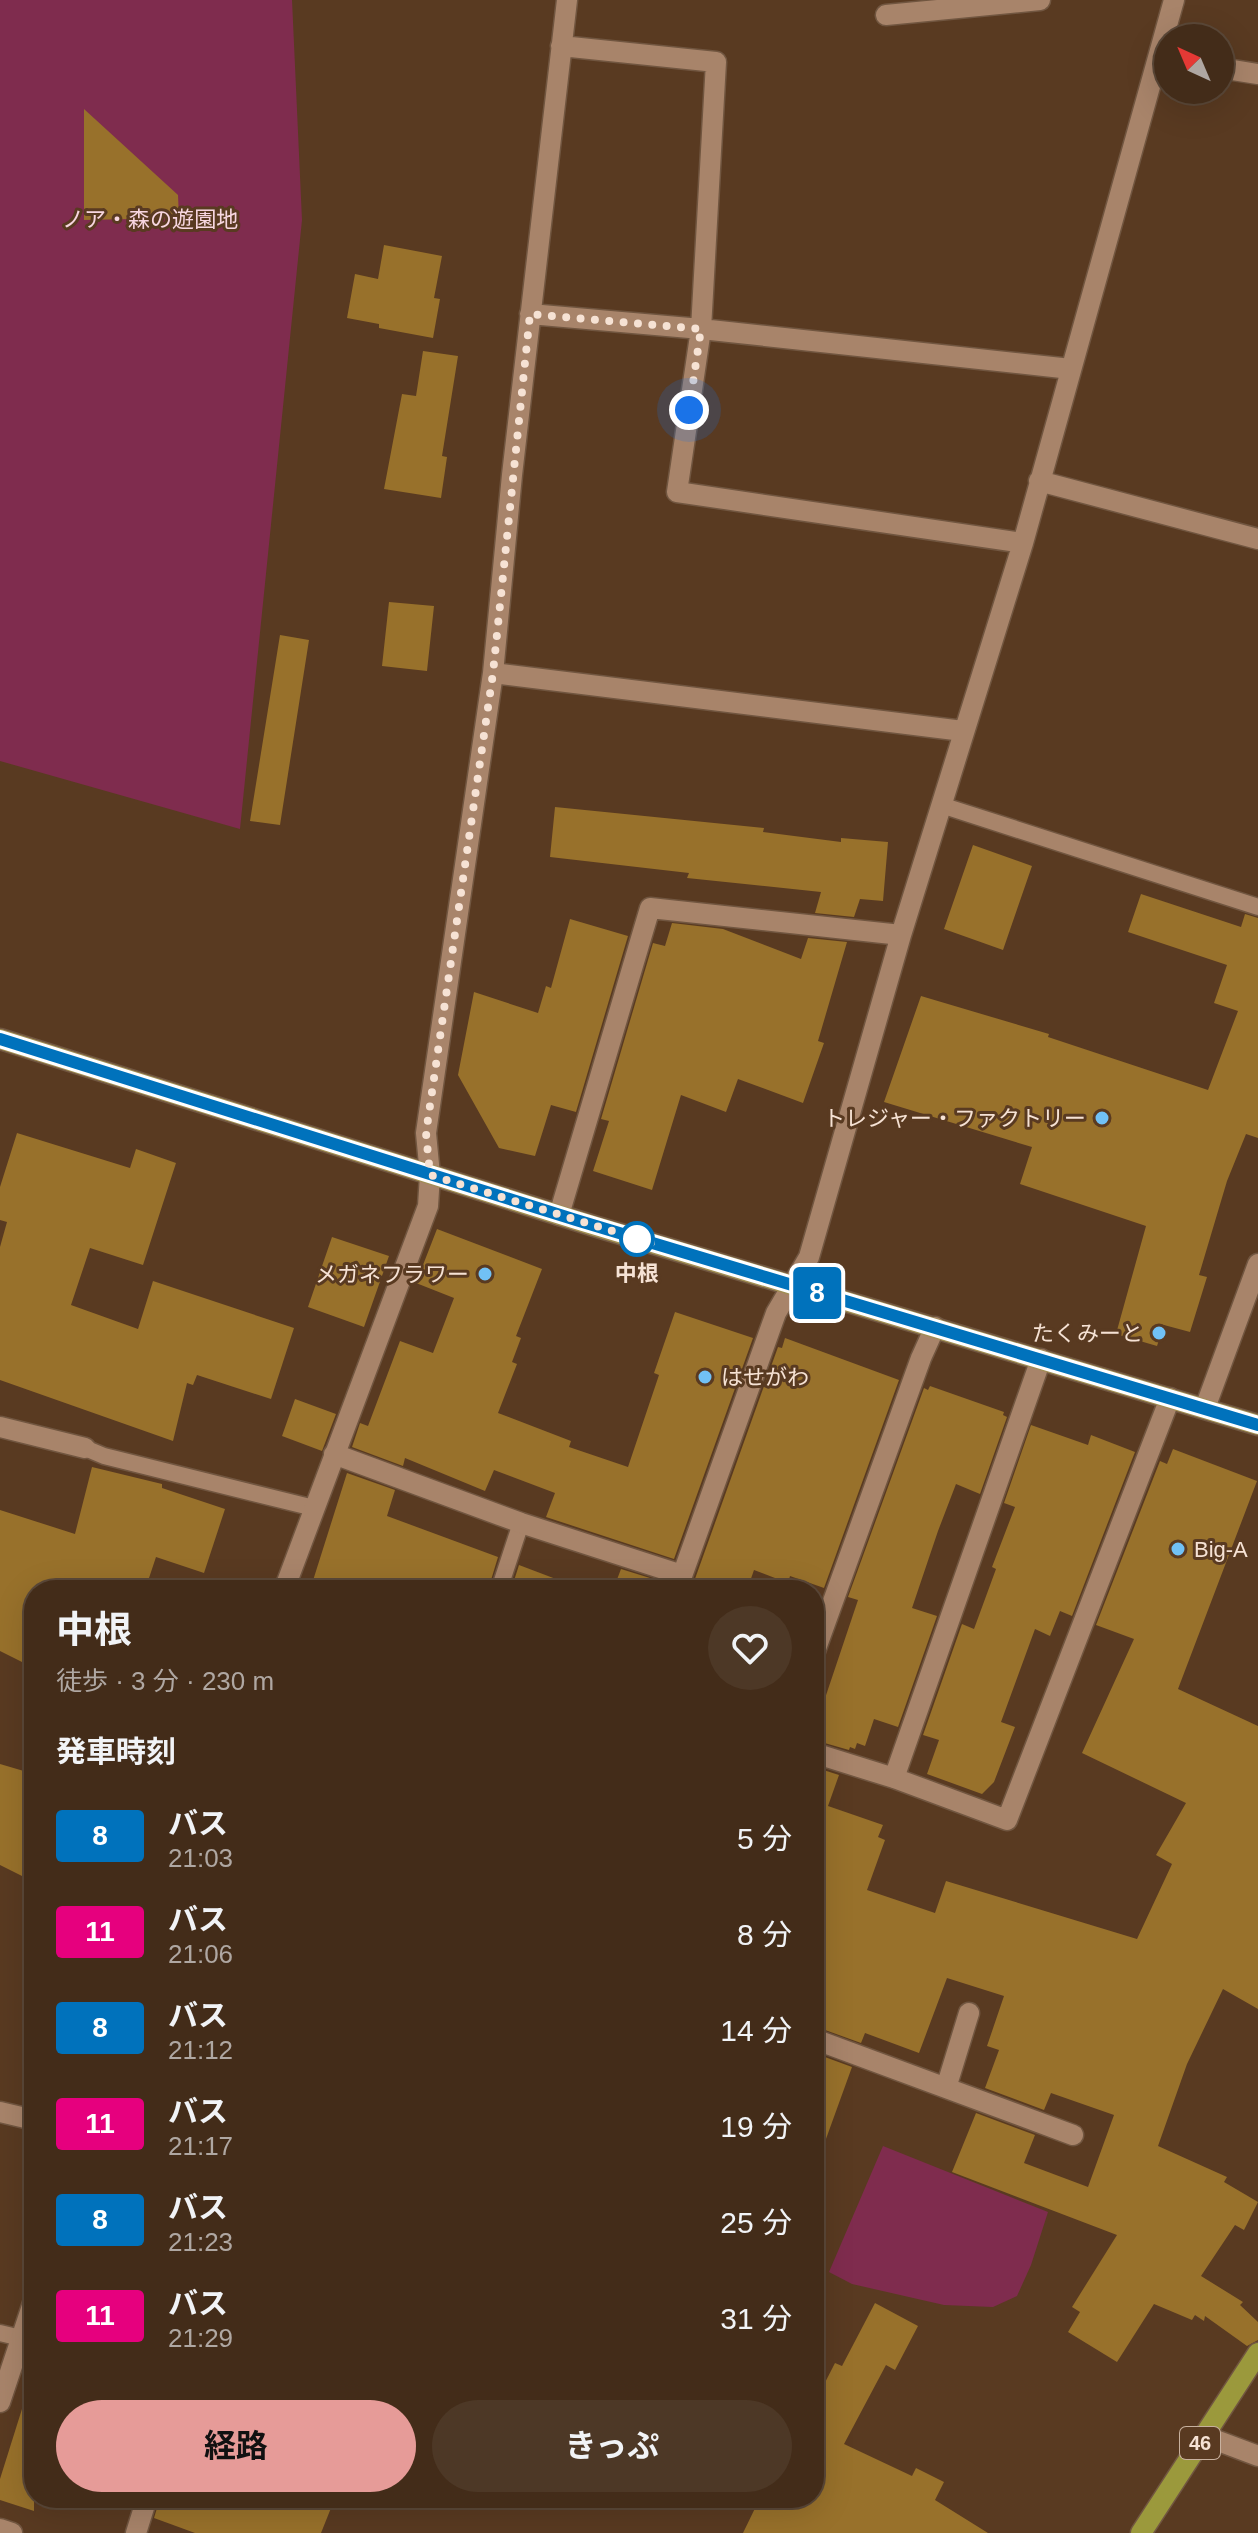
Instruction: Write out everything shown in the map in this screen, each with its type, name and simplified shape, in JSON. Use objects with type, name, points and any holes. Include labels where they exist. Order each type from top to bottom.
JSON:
[{"type":"main road","name":"46","points":[[1141,2533],[1258,2353]]},
{"type":"street","points":[[288,1580],[428,1206],[430,1175],[426,1133],[493,673],[530,314],[567,0]]},
{"type":"street","points":[[886,15],[1040,0]]},
{"type":"street","points":[[1169,24],[1174,0]]},
{"type":"street","points":[[561,46],[716,62],[701,329],[677,492],[1023,543]]},
{"type":"street","points":[[1234,70],[1258,74]]},
{"type":"street","points":[[681,1580],[776,1313],[809,1257],[901,935],[1023,543],[1154,88]]},
{"type":"street","points":[[530,314],[1071,369]]},
{"type":"street","points":[[1039,481],[1258,539]]},
{"type":"street","points":[[493,673],[963,731]]},
{"type":"street","points":[[559,1215],[650,908],[901,935]]},
{"type":"street","points":[[0,1039],[559,1215],[1258,1425]]},
{"type":"street","points":[[1205,1408],[1258,1264]]},
{"type":"street","points":[[824,1626],[935,1327]]},
{"type":"street","points":[[894,1778],[1041,1359]]},
{"type":"street","points":[[824,1756],[894,1778],[1007,1820],[1170,1398]]},
{"type":"street","points":[[0,1427],[85,1448]]},
{"type":"street","points":[[334,1454],[672,1580]]},
{"type":"street","points":[[946,2088],[969,2013]]},
{"type":"street","points":[[824,2043],[1073,2135]]},
{"type":"street","points":[[0,2112],[24,2118]]},
{"type":"street","points":[[0,2402],[24,2329]]},
{"type":"street","points":[[1205,2436],[1258,2456]]},
{"type":"street","points":[[136,2533],[144,2508]]},
{"type":"street","points":[[0,2529],[12,2533]]},
{"type":"lane","points":[[941,805],[1258,907]]},
{"type":"lane","points":[[85,1448],[104,1456],[314,1508]]},
{"type":"lane","points":[[502,1580],[521,1523]]},
{"type":"lane","points":[[0,2333],[21,2338]]},
{"type":"green space","name":"ノア・森の遊園地","points":[[0,0],[292,0],[302,220],[240,829],[0,761]]},
{"type":"green space","points":[[883,2146],[1048,2212],[1031,2265],[1017,2296],[993,2307],[944,2305],[852,2284],[829,2272]]},
{"type":"building","points":[[84,109],[178,195],[179,218],[84,220]]},
{"type":"building","points":[[384,245],[442,256],[434,298],[440,299],[433,338],[379,328],[379,324],[347,318],[355,274],[378,279]]},
{"type":"building","points":[[423,351],[458,356],[442,456],[447,457],[441,498],[384,489],[402,394],[416,396]]},
{"type":"building","points":[[389,602],[434,606],[427,671],[382,666]]},
{"type":"building","points":[[280,635],[309,640],[280,825],[250,821]]},
{"type":"building","points":[[555,807],[764,828],[763,832],[841,842],[841,838],[888,842],[883,901],[860,899],[854,917],[815,913],[821,892],[687,878],[689,873],[550,857]]},
{"type":"building","points":[[973,845],[1032,866],[1003,950],[944,929]]},
{"type":"building","points":[[1141,894],[1241,927],[1245,914],[1258,918],[1258,1138],[1246,1134],[1227,1181],[1199,1275],[1207,1277],[1190,1332],[1164,1325],[1157,1346],[1116,1334],[1146,1226],[1020,1184],[1032,1147],[884,1102],[921,996],[1049,1034],[1048,1037],[1208,1090],[1238,1011],[1214,1003],[1227,965],[1128,932]]},
{"type":"building","points":[[570,919],[628,936],[576,1112],[551,1105],[535,1156],[499,1148],[458,1075],[474,992],[538,1013],[546,986],[551,988]]},
{"type":"building","points":[[672,923],[723,929],[801,959],[808,938],[847,942],[818,1041],[824,1043],[803,1103],[738,1079],[726,1112],[681,1095],[652,1190],[593,1171],[609,1121],[601,1119],[653,943],[665,946]]},
{"type":"building","points":[[17,1133],[130,1168],[136,1149],[176,1163],[143,1265],[90,1248],[71,1305],[138,1329],[153,1281],[294,1328],[271,1399],[197,1375],[193,1385],[187,1383],[173,1441],[0,1380],[0,1247],[7,1222],[0,1220],[0,1187]]},
{"type":"building","points":[[437,1229],[542,1269],[516,1336],[521,1338],[512,1362],[517,1364],[498,1413],[571,1441],[569,1447],[628,1467],[659,1375],[654,1373],[675,1312],[753,1338],[674,1559],[546,1517],[555,1493],[494,1470],[485,1491],[405,1458],[403,1466],[352,1447],[360,1423],[368,1426],[400,1341],[433,1353],[454,1298],[416,1283]]},
{"type":"building","points":[[332,1237],[389,1256],[364,1327],[308,1307]]},
{"type":"building","points":[[785,1338],[899,1380],[824,1588],[824,1580],[801,1580],[790,1576],[789,1580],[780,1580],[754,1570],[750,1580],[695,1580],[778,1347],[782,1348]]},
{"type":"building","points":[[930,1386],[1004,1412],[1003,1415],[1007,1417],[980,1494],[956,1484],[938,1531],[912,1608],[937,1616],[898,1727],[874,1719],[865,1746],[857,1743],[855,1749],[850,1747],[849,1750],[824,1743],[824,1701],[858,1600],[848,1597],[924,1388],[928,1390]]},
{"type":"building","points":[[295,1399],[336,1414],[322,1451],[282,1436]]},
{"type":"building","points":[[1031,1425],[1088,1445],[1091,1435],[1135,1452],[1072,1616],[1060,1611],[1050,1636],[1035,1629],[1001,1722],[1015,1727],[994,1782],[982,1794],[927,1774],[939,1740],[923,1735],[962,1624],[974,1629],[996,1569],[992,1567],[1015,1507],[1004,1503]]},
{"type":"building","points":[[1173,1449],[1257,1481],[1178,1689],[1258,1726],[1258,2009],[1223,1989],[1187,2064],[1158,2146],[1227,2177],[1224,2182],[1258,2202],[1244,2230],[1235,2225],[1201,2276],[1243,2302],[1240,2305],[1258,2322],[1258,2340],[1247,2346],[1205,2316],[1204,2321],[1195,2315],[1192,2320],[1154,2304],[1117,2362],[1068,2332],[1080,2312],[1072,2307],[1117,2235],[952,2172],[976,2113],[1035,2135],[1024,2163],[1088,2187],[1114,2115],[1051,2093],[1044,2110],[985,2088],[999,2050],[987,2046],[1004,1996],[947,1978],[919,2053],[865,2033],[861,2043],[824,2030],[824,1770],[839,1775],[828,1806],[883,1825],[878,1837],[885,1840],[867,1890],[935,1913],[946,1881],[1137,1939],[1172,1864],[1156,1855],[1186,1803],[1082,1753],[1134,1639],[1096,1625],[1160,1461],[1167,1464]]},
{"type":"building","points":[[92,1467],[162,1484],[162,1488],[225,1509],[204,1573],[156,1557],[148,1580],[24,1580],[24,1663],[0,1651],[0,1510],[75,1534]]},
{"type":"building","points":[[347,1473],[395,1490],[387,1516],[498,1557],[491,1580],[313,1580]]},
{"type":"building","points":[[519,1565],[559,1580],[514,1580]]},
{"type":"building","points":[[621,1569],[656,1580],[617,1580]]},
{"type":"building","points":[[0,1764],[24,1771],[24,1877],[0,1865]]},
{"type":"building","points":[[824,2057],[852,2067],[824,2144]]},
{"type":"building","points":[[875,2303],[918,2326],[895,2370],[886,2365],[844,2444],[912,2476],[916,2468],[944,2482],[935,2500],[988,2533],[743,2533],[755,2508],[824,2508],[824,2384],[835,2363],[842,2366]]},
{"type":"building","points":[[24,2403],[24,2508],[0,2500],[0,2479]]},
{"type":"building","points":[[157,2508],[331,2508],[321,2533],[195,2533],[154,2518]]},
{"type":"bus line","name":"8","points":[[0,1039],[400,1166],[1258,1425]]},
{"type":"place","name":"トレジャー・ファクトリー","points":[[1102,1118]]},
{"type":"place","name":"中根","points":[[637,1239]]},
{"type":"place","name":"メガネフラワー","points":[[485,1274]]},
{"type":"place","name":"たくみーと","points":[[1159,1333]]},
{"type":"place","name":"はせがわ","points":[[705,1377]]},
{"type":"place","name":"Big-A","points":[[1178,1549]]},
{"type":"route","points":[[637,1239],[652,1243],[430,1175],[426,1133],[493,673],[530,314],[701,329],[689,410]]}]
